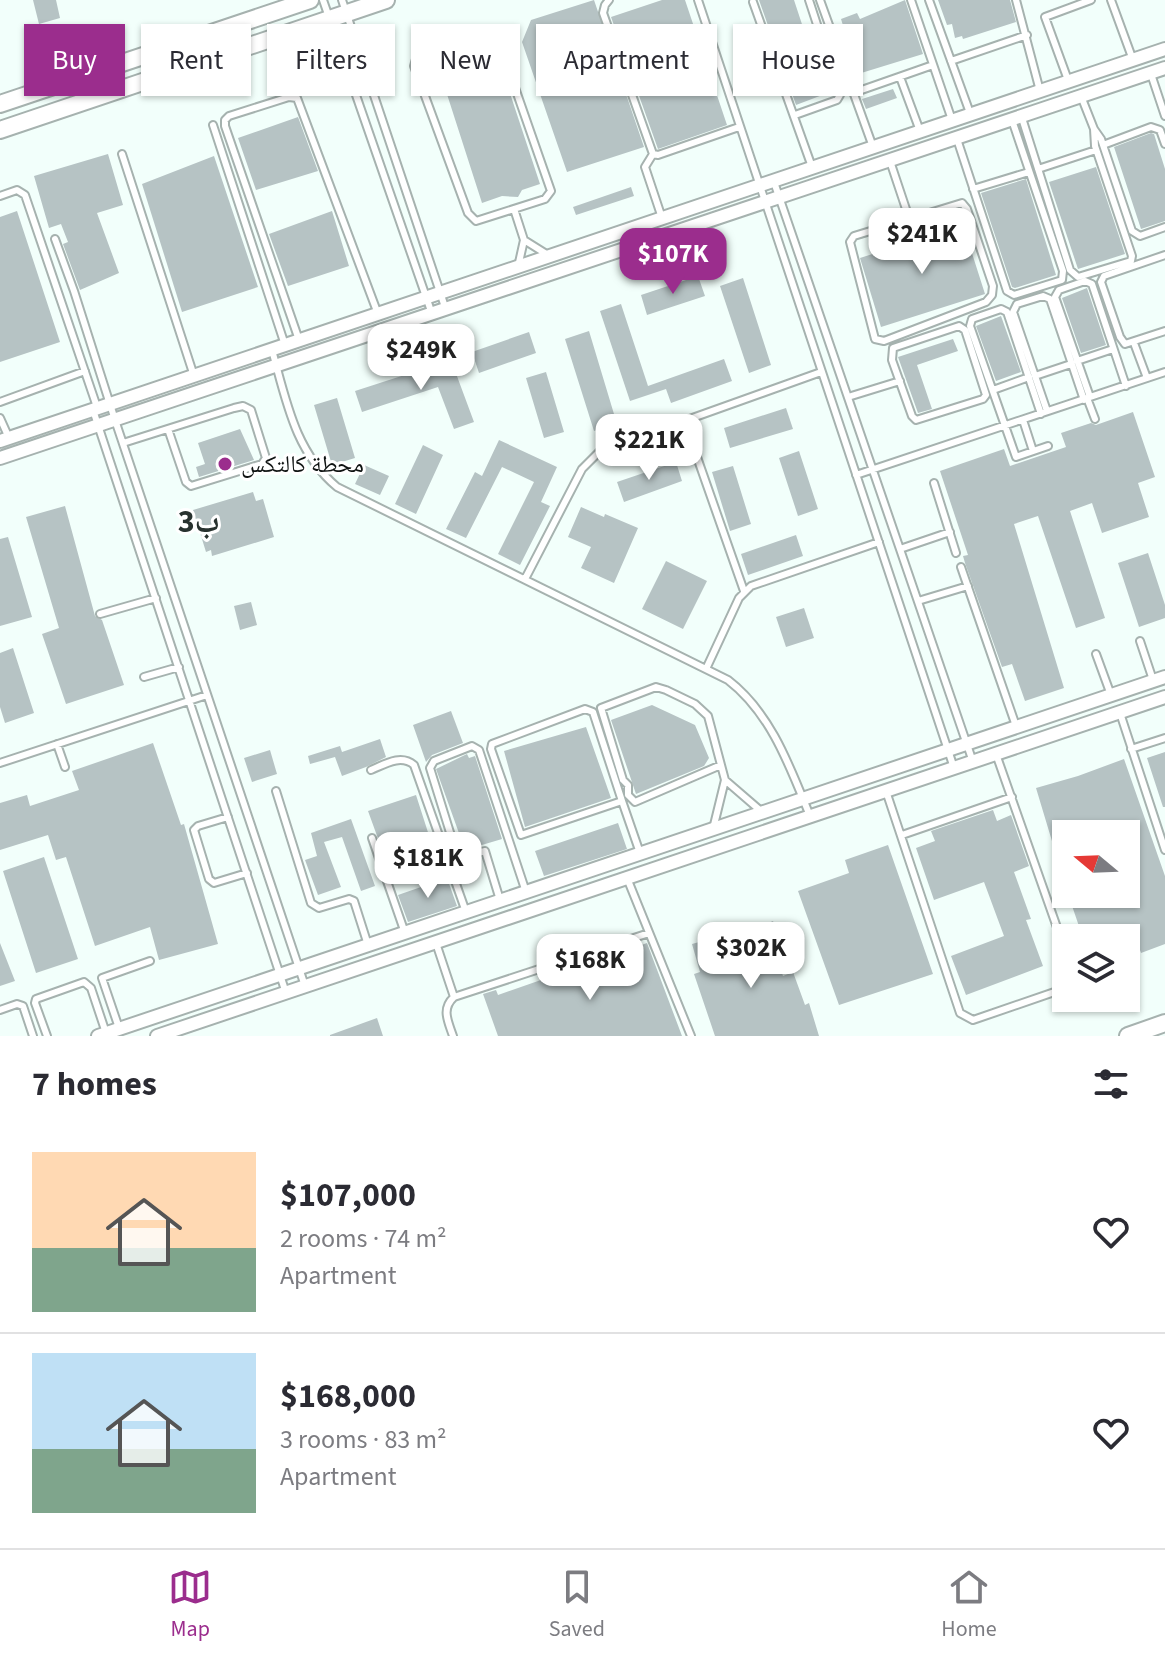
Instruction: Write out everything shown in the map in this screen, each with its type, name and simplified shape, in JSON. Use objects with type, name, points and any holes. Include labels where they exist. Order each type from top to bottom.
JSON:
[{"type":"street","points":[[0,104],[310,0]]},
{"type":"street","points":[[0,130],[329,19],[344,7],[386,0]]},
{"type":"street","points":[[4,439],[1165,49]]},
{"type":"street","points":[[0,458],[1165,68]]},
{"type":"street","points":[[102,1035],[1159,678]]},
{"type":"street","points":[[157,1036],[176,1033],[305,986],[1165,697]]},
{"type":"street","points":[[1128,1036],[1165,1023]]},
{"type":"lane","points":[[323,0],[432,314]]},
{"type":"lane","points":[[609,0],[603,13],[653,154]]},
{"type":"lane","points":[[698,0],[954,768]]},
{"type":"lane","points":[[795,115],[837,100],[840,95],[809,0]]},
{"type":"lane","points":[[820,0],[829,24]]},
{"type":"lane","points":[[911,0],[952,120]]},
{"type":"lane","points":[[929,0],[971,114]]},
{"type":"lane","points":[[1016,0],[1040,91]]},
{"type":"lane","points":[[1068,81],[1045,17],[1091,0]]},
{"type":"lane","points":[[1111,0],[1133,60]]},
{"type":"lane","points":[[753,2],[812,167]]},
{"type":"lane","points":[[344,7],[446,310]]},
{"type":"lane","points":[[487,34],[496,36],[551,191],[545,199],[514,209],[476,221],[469,216],[414,66],[419,58],[487,34]]},
{"type":"lane","points":[[951,61],[1027,35]]},
{"type":"lane","points":[[863,90],[933,65]]},
{"type":"lane","points":[[1151,73],[1165,116]]},
{"type":"lane","points":[[900,77],[920,131]]},
{"type":"lane","points":[[854,96],[873,147]]},
{"type":"lane","points":[[1081,96],[1103,145],[1132,231],[1140,236],[1165,227]]},
{"type":"lane","points":[[299,340],[225,126],[229,116],[289,97],[297,98],[378,314]]},
{"type":"lane","points":[[1017,118],[1038,169],[1073,275],[1078,277],[1131,261],[1132,252],[1096,150],[1094,129]]},
{"type":"lane","points":[[957,139],[1009,293],[1014,295],[1062,280],[1063,271],[1029,172],[1017,118]]},
{"type":"lane","points":[[213,125],[285,345]]},
{"type":"lane","points":[[662,218],[645,167],[647,159],[653,154],[658,155],[739,127]]},
{"type":"lane","points":[[1103,145],[1151,127],[1160,130],[1165,144]]},
{"type":"lane","points":[[1038,169],[1096,150]]},
{"type":"lane","points":[[122,154],[194,376]]},
{"type":"lane","points":[[890,161],[909,218]]},
{"type":"lane","points":[[973,189],[1029,172]]},
{"type":"lane","points":[[773,180],[973,762]]},
{"type":"lane","points":[[0,196],[17,190],[25,195],[85,371],[100,407],[115,420],[305,986]]},
{"type":"lane","points":[[962,203],[967,209],[993,286],[992,295],[986,302],[884,341],[875,339],[850,242],[854,236],[909,218],[962,203]]},
{"type":"lane","points":[[514,209],[524,240],[518,267]]},
{"type":"lane","points":[[55,239],[74,291],[100,407],[98,426],[286,993]]},
{"type":"lane","points":[[524,240],[549,256]]},
{"type":"lane","points":[[1165,255],[1101,279],[1121,340],[1128,345],[1165,331]]},
{"type":"lane","points":[[1074,363],[1055,297],[1059,290],[1085,281],[1091,282],[1126,386]]},
{"type":"lane","points":[[1032,377],[1013,312],[1017,304],[1049,297],[1095,419]]},
{"type":"lane","points":[[1044,412],[1006,311],[1001,309],[974,318],[970,326],[1016,457],[1048,446]]},
{"type":"lane","points":[[961,326],[986,395],[983,399],[918,420],[912,416],[900,381],[892,360],[893,348],[961,326]]},
{"type":"lane","points":[[1134,343],[1147,378]]},
{"type":"lane","points":[[993,390],[1113,349]]},
{"type":"lane","points":[[271,350],[295,430],[321,474],[337,487],[706,669],[744,692],[759,710],[790,765],[810,816]]},
{"type":"lane","points":[[0,402],[85,371]]},
{"type":"lane","points":[[525,579],[590,459],[612,446],[821,372]]},
{"type":"lane","points":[[856,475],[1165,372]]},
{"type":"lane","points":[[848,397],[900,381]]},
{"type":"lane","points":[[123,443],[238,407],[251,410],[266,458],[262,464],[191,486],[186,482],[168,429]]},
{"type":"lane","points":[[0,418],[4,439]]},
{"type":"lane","points":[[684,420],[744,591]]},
{"type":"lane","points":[[1023,420],[1033,451]]},
{"type":"lane","points":[[934,483],[956,553]]},
{"type":"lane","points":[[900,549],[950,532]]},
{"type":"lane","points":[[706,669],[744,591],[767,578],[879,542]]},
{"type":"lane","points":[[961,567],[1016,727]]},
{"type":"lane","points":[[918,601],[968,586]]},
{"type":"lane","points":[[100,614],[156,598]]},
{"type":"lane","points":[[1140,641],[1159,678]]},
{"type":"lane","points":[[1096,654],[1111,695]]},
{"type":"lane","points":[[144,677],[179,667]]},
{"type":"lane","points":[[713,829],[725,780],[710,722],[704,712],[656,687],[601,708],[623,780],[628,785],[628,795],[635,802],[721,765]]},
{"type":"lane","points":[[0,763],[207,695]]},
{"type":"lane","points":[[622,801],[521,835],[491,749],[492,744],[585,709],[593,712],[640,853]]},
{"type":"lane","points":[[1119,712],[1165,850]]},
{"type":"lane","points":[[1131,749],[1165,738]]},
{"type":"lane","points":[[57,744],[65,767]]},
{"type":"lane","points":[[500,901],[485,851],[457,855],[430,768],[434,761],[472,746],[479,750],[526,892]]},
{"type":"lane","points":[[996,754],[1056,924]]},
{"type":"lane","points":[[371,770],[399,759],[408,760],[414,765],[466,912]]},
{"type":"lane","points":[[725,780],[762,812]]},
{"type":"lane","points":[[276,791],[311,903],[322,908],[353,900],[368,945]]},
{"type":"lane","points":[[886,791],[963,1016],[973,1020],[1052,993]]},
{"type":"lane","points":[[902,835],[1012,797]]},
{"type":"lane","points":[[228,817],[194,830],[209,879],[214,883],[247,873]]},
{"type":"lane","points":[[372,838],[405,933]]},
{"type":"lane","points":[[385,876],[446,854]]},
{"type":"lane","points":[[627,878],[691,1036]]},
{"type":"lane","points":[[453,1036],[445,1012],[447,1002],[454,997],[649,933]]},
{"type":"lane","points":[[435,942],[454,997]]},
{"type":"lane","points":[[120,1029],[102,978],[150,961]]},
{"type":"lane","points":[[47,1036],[36,999],[84,982],[91,988],[102,1035]]},
{"type":"lane","points":[[0,1010],[17,1004],[23,1006],[33,1036]]},
{"type":"building","points":[[33,0],[56,0],[60,18],[39,24]]},
{"type":"building","points":[[594,0],[602,24],[536,24],[536,82],[522,42],[531,20]]},
{"type":"building","points":[[662,0],[685,0],[693,24],[613,24],[611,17]]},
{"type":"building","points":[[759,0],[794,0],[802,24],[767,24]]},
{"type":"building","points":[[905,0],[923,54],[863,72],[863,24],[843,24],[841,19],[857,13],[860,19]]},
{"type":"building","points":[[938,0],[1010,0],[1016,22],[963,39],[962,36],[955,38],[952,24],[947,25]]},
{"type":"building","points":[[893,89],[897,98],[866,109],[862,99]]},
{"type":"building","points":[[717,95],[727,125],[658,149],[639,96]]},
{"type":"building","points":[[448,96],[511,96],[540,184],[522,190],[518,197],[502,196],[482,203]]},
{"type":"building","points":[[541,96],[627,96],[644,147],[567,172]]},
{"type":"building","points":[[793,96],[820,96],[796,105]]},
{"type":"building","points":[[298,117],[318,171],[256,190],[238,138]]},
{"type":"building","points":[[1154,134],[1165,169],[1165,221],[1141,229],[1114,147]]},
{"type":"building","points":[[108,154],[123,205],[97,213],[119,273],[80,290],[63,244],[68,242],[61,224],[49,228],[34,176]]},
{"type":"building","points":[[214,156],[258,287],[182,312],[142,184]]},
{"type":"building","points":[[1096,167],[1125,254],[1078,269],[1049,182]]},
{"type":"building","points":[[1026,179],[1056,275],[1015,288],[1012,287],[981,193]]},
{"type":"building","points":[[631,187],[634,196],[576,215],[573,207]]},
{"type":"building","points":[[17,211],[60,342],[0,362],[0,217]]},
{"type":"building","points":[[332,211],[349,266],[288,286],[269,234]]},
{"type":"building","points":[[963,225],[985,294],[881,327],[860,258]]},
{"type":"building","points":[[698,276],[705,296],[647,315],[641,295]]},
{"type":"building","points":[[743,278],[771,365],[749,373],[720,286]]},
{"type":"building","points":[[1087,288],[1106,345],[1081,353],[1062,298]]},
{"type":"building","points":[[621,304],[648,386],[724,359],[732,381],[671,403],[666,389],[630,401],[600,311]]},
{"type":"building","points":[[1001,316],[1021,372],[996,381],[976,326]]},
{"type":"building","points":[[589,331],[617,424],[594,431],[565,339]]},
{"type":"building","points":[[529,332],[536,353],[479,373],[472,352]]},
{"type":"building","points":[[953,339],[958,351],[917,365],[932,409],[918,413],[898,357]]},
{"type":"building","points":[[451,360],[474,422],[454,429],[438,387],[362,412],[355,391]]},
{"type":"building","points":[[546,372],[564,432],[544,438],[526,378]]},
{"type":"building","points":[[337,398],[355,458],[332,465],[314,405]]},
{"type":"building","points":[[786,408],[793,429],[730,448],[724,428]]},
{"type":"building","points":[[1133,412],[1155,477],[1138,483],[1149,517],[1102,533],[1092,503],[1070,511],[1105,618],[1076,628],[1038,516],[1014,524],[1064,688],[1025,701],[1012,664],[1002,667],[965,563],[963,556],[968,555],[940,471],[1004,449],[1010,466],[1066,447],[1061,433]]},
{"type":"building","points":[[240,429],[254,460],[199,477],[196,467],[205,464],[198,443]]},
{"type":"building","points":[[499,440],[557,467],[541,502],[550,506],[520,565],[498,554],[534,482],[502,467],[466,538],[446,529],[475,472],[482,476]]},
{"type":"building","points":[[423,445],[443,455],[416,514],[395,504]]},
{"type":"building","points":[[799,451],[818,509],[798,516],[779,458]]},
{"type":"building","points":[[676,462],[682,481],[624,502],[617,482]]},
{"type":"building","points":[[364,465],[389,476],[380,495],[355,484]]},
{"type":"building","points":[[733,466],[751,524],[730,531],[712,472]]},
{"type":"building","points":[[253,492],[256,501],[263,499],[274,537],[212,556],[211,550],[206,552],[193,510]]},
{"type":"building","points":[[65,506],[95,616],[102,620],[124,685],[66,704],[42,634],[59,628],[26,517]]},
{"type":"building","points":[[581,507],[638,528],[614,583],[581,568],[591,547],[568,537]]},
{"type":"building","points":[[796,535],[803,556],[748,575],[741,554]]},
{"type":"building","points":[[8,537],[32,617],[0,626],[0,539]]},
{"type":"building","points":[[1148,553],[1165,605],[1165,618],[1139,627],[1118,563]]},
{"type":"building","points":[[666,561],[707,581],[683,629],[642,609]]},
{"type":"building","points":[[251,602],[257,625],[240,630],[234,606]]},
{"type":"building","points":[[804,608],[814,638],[786,647],[776,617]]},
{"type":"building","points":[[13,648],[34,713],[5,723],[0,707],[0,653]]},
{"type":"building","points":[[652,705],[695,725],[709,758],[704,766],[636,794],[611,720]]},
{"type":"building","points":[[451,711],[463,743],[432,755],[426,762],[413,725]]},
{"type":"building","points":[[586,727],[611,798],[525,827],[504,751]]},
{"type":"building","points":[[380,739],[386,757],[342,776],[335,757],[310,764],[308,756],[340,746],[342,752]]},
{"type":"building","points":[[153,743],[181,825],[184,824],[218,944],[159,960],[150,927],[95,946],[66,857],[56,860],[48,835],[0,850],[0,803],[27,795],[30,806],[79,790],[72,771]]},
{"type":"building","points":[[270,750],[277,774],[252,782],[244,758]]},
{"type":"building","points":[[1165,752],[1165,807],[1163,807],[1147,758]]},
{"type":"building","points":[[467,754],[469,758],[475,756],[502,839],[465,850],[436,769]]},
{"type":"building","points":[[1124,759],[1165,876],[1165,944],[1141,953],[1140,924],[1078,924],[1073,908],[1140,908],[1140,820],[1052,820],[1052,841],[1036,788]]},
{"type":"building","points":[[416,795],[434,851],[388,866],[368,811]]},
{"type":"building","points":[[993,810],[997,821],[1011,815],[1029,866],[1014,872],[1031,919],[1026,920],[1043,966],[966,995],[951,956],[1004,936],[984,882],[934,900],[916,848],[935,841],[931,831]]},
{"type":"building","points":[[351,819],[375,886],[361,891],[342,837],[324,842],[341,887],[318,895],[305,860],[317,856],[311,833]]},
{"type":"building","points":[[618,823],[627,849],[544,876],[535,851]]},
{"type":"building","points":[[888,845],[933,974],[839,1005],[798,891],[849,873],[845,860]]},
{"type":"building","points":[[44,857],[78,959],[36,973],[3,871]]},
{"type":"building","points":[[447,878],[457,906],[408,922],[398,895]]},
{"type":"building","points":[[773,921],[780,939],[772,943],[783,976],[793,972],[805,1005],[809,1003],[819,1036],[715,1036],[694,974],[700,972],[692,944],[724,935],[731,960],[754,952],[746,932]]},
{"type":"building","points":[[0,943],[15,981],[0,986]]},
{"type":"building","points":[[647,943],[682,1036],[498,1036],[483,994],[496,990],[498,995]]},
{"type":"building","points":[[377,1018],[383,1036],[330,1036],[330,1035]]},
{"type":"place","name":"محطة كالتكس","points":[[225,464]]},
{"type":"district","name":"ب3","points":[[199,521]]}]
